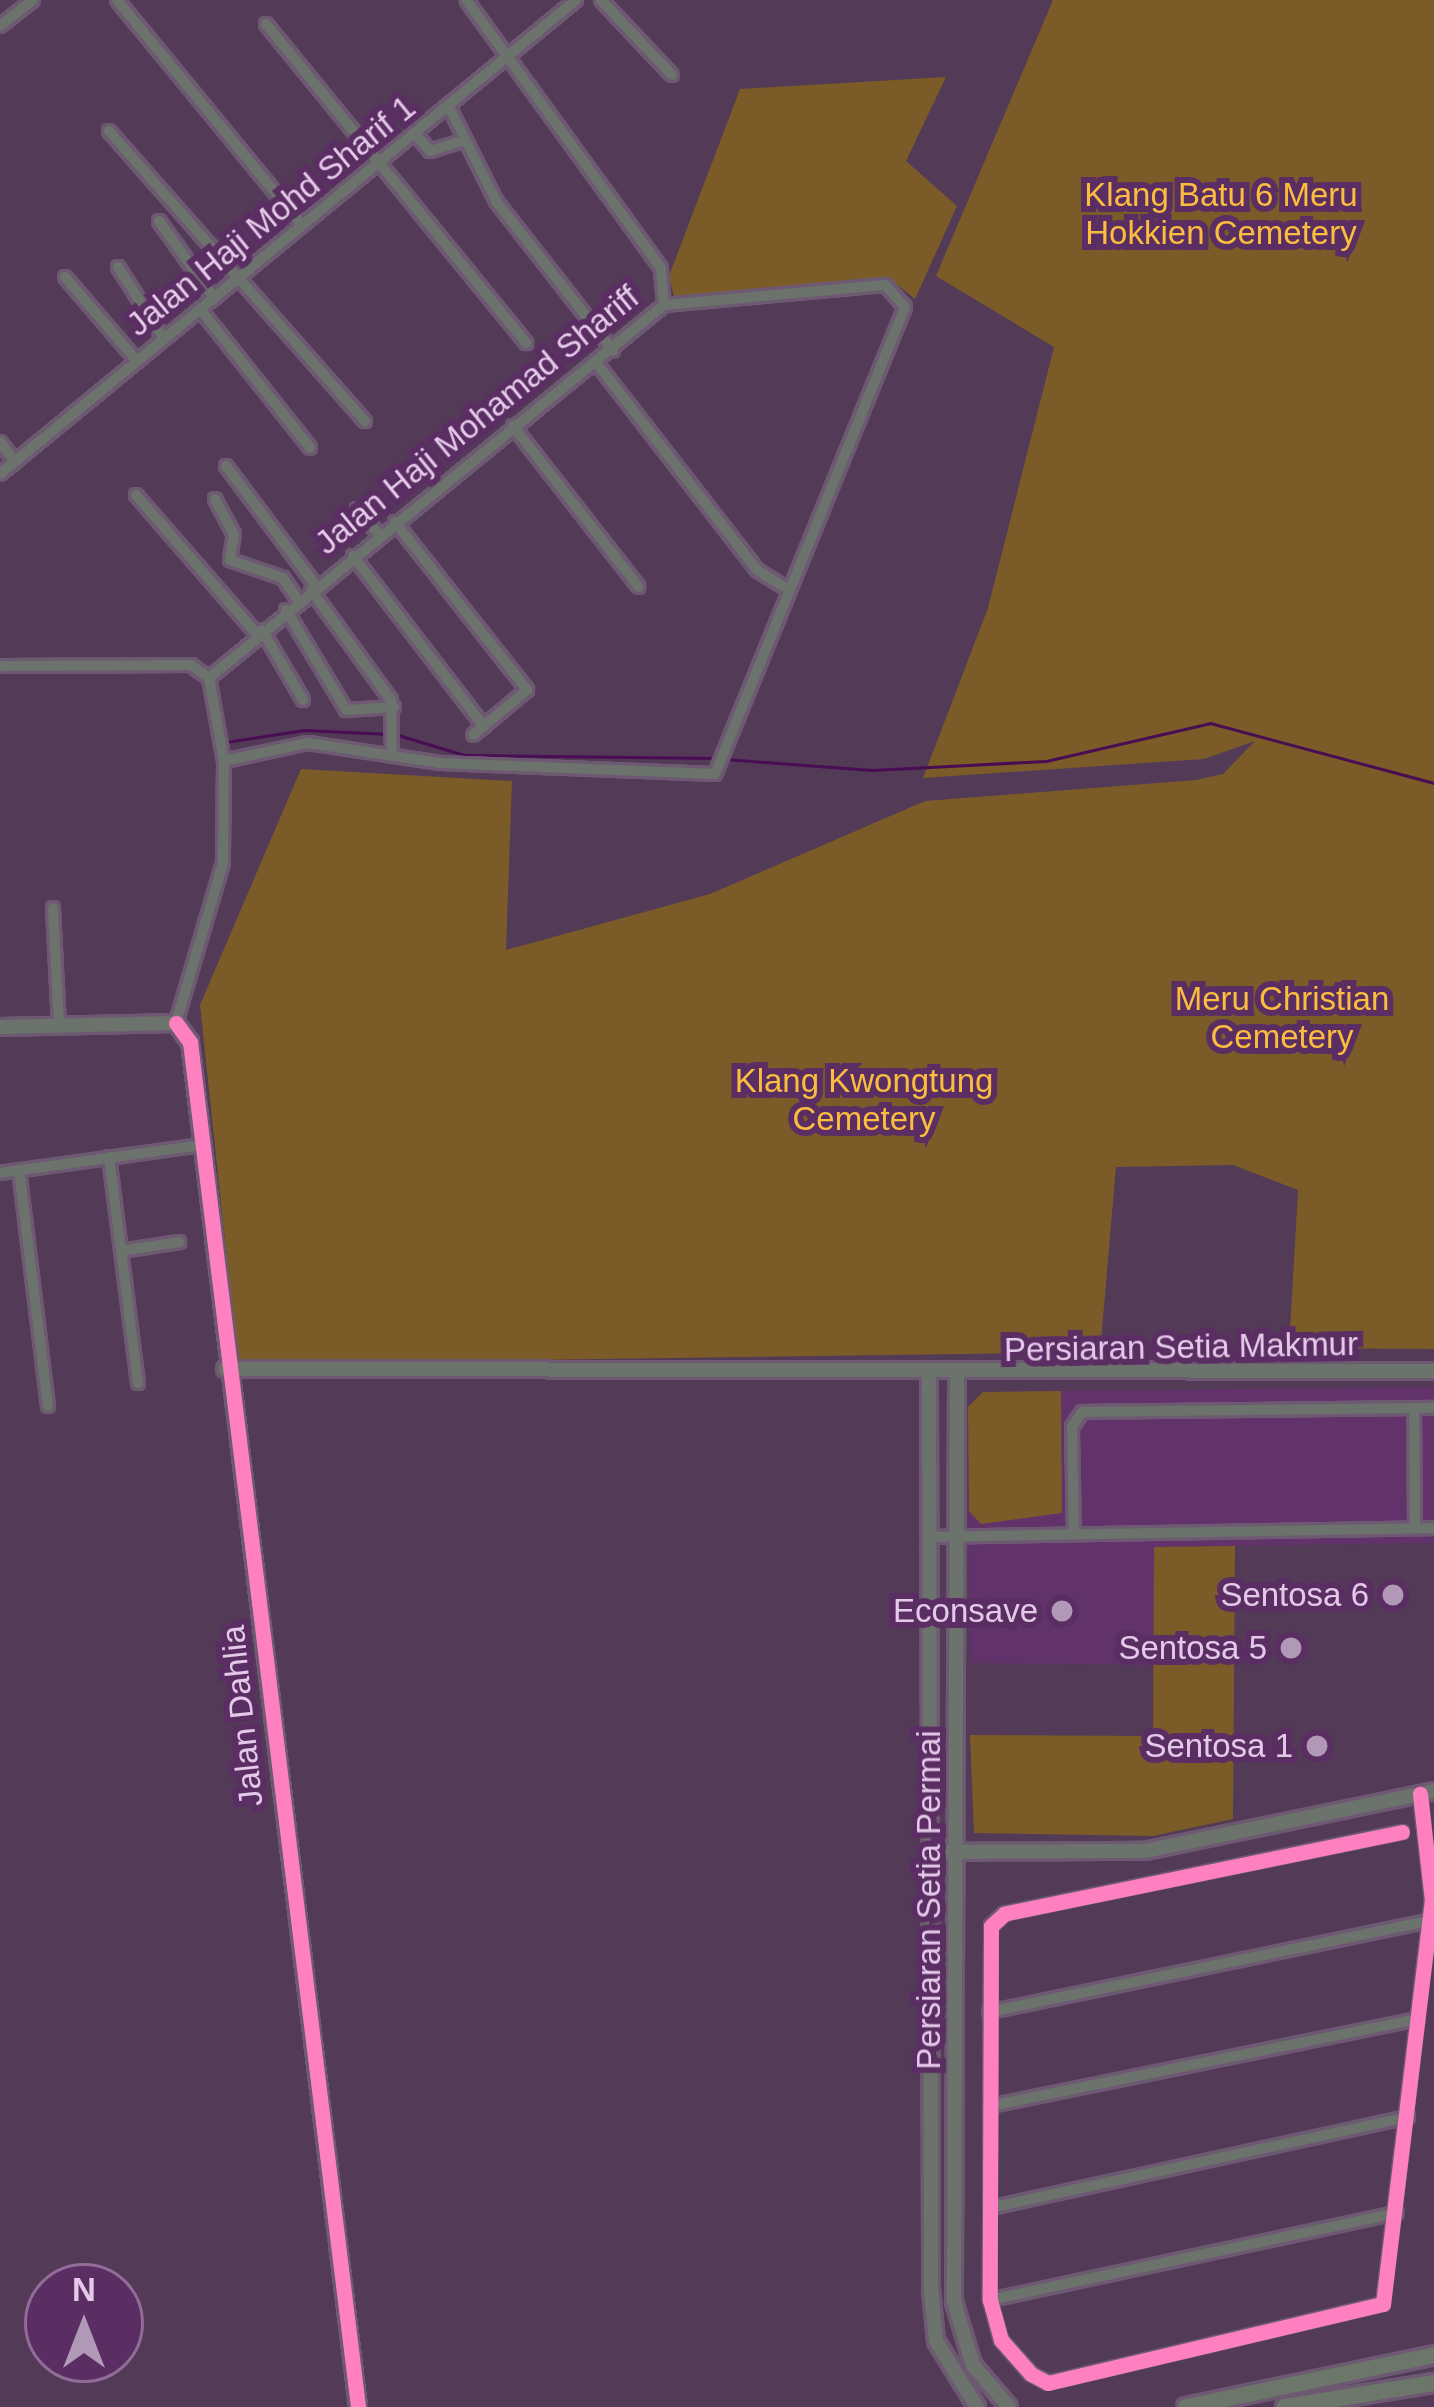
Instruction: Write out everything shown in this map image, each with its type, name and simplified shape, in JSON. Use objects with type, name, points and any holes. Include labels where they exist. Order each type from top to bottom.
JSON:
[{"type":"main road","points":[[1186,2407],[1434,2355]]},
{"type":"main road","points":[[1285,2407],[1434,2383]]},
{"type":"street","points":[[0,26],[33,0]]},
{"type":"street","points":[[117,0],[302,225]]},
{"type":"street","name":"Jalan Haji Mohamad Shariff","points":[[209,678],[513,426],[598,365],[664,305],[661,268],[510,54],[466,0]]},
{"type":"street","name":"Jalan Haji Mohd Sharif 1","points":[[0,474],[576,0]]},
{"type":"street","points":[[601,0],[672,75]]},
{"type":"street","points":[[266,24],[377,164],[415,195],[526,343]]},
{"type":"street","points":[[448,105],[462,141],[613,351]]},
{"type":"street","points":[[109,131],[243,274],[365,422]]},
{"type":"street","points":[[414,133],[430,151],[462,141]]},
{"type":"street","points":[[159,221],[214,298]]},
{"type":"street","points":[[118,267],[164,339]]},
{"type":"street","points":[[65,278],[137,361]]},
{"type":"street","points":[[222,751],[308,743],[394,743],[716,774],[717,757],[783,586],[904,296],[864,286],[664,305]]},
{"type":"street","points":[[200,309],[310,448]]},
{"type":"street","points":[[598,365],[757,570],[783,586]]},
{"type":"street","points":[[513,426],[639,587]]},
{"type":"street","points":[[0,442],[15,462]]},
{"type":"street","points":[[226,466],[394,707],[394,743]]},
{"type":"street","points":[[136,494],[259,632],[303,700]]},
{"type":"street","points":[[215,499],[234,534],[230,560],[284,578],[298,600]]},
{"type":"street","points":[[357,509],[379,535]]},
{"type":"street","points":[[353,556],[478,731],[527,690],[395,522]]},
{"type":"street","points":[[286,610],[346,710],[394,707]]},
{"type":"street","points":[[0,665],[191,664],[209,678],[222,751],[223,863],[176,1023],[0,1028]]},
{"type":"street","points":[[53,908],[59,1026]]},
{"type":"street","name":"Jalan Dahlia","points":[[176,1023],[190,1042],[194,1146],[358,2407]]},
{"type":"street","points":[[0,1173],[194,1146]]},
{"type":"street","points":[[109,1157],[138,1383]]},
{"type":"street","points":[[19,1170],[48,1406]]},
{"type":"street","points":[[122,1250],[179,1242]]},
{"type":"street","points":[[225,1370],[929,1377]]},
{"type":"street","name":"Persiaran Setia Makmur","points":[[929,1377],[1434,1371]]},
{"type":"street","name":"Persiaran Setia Permai","points":[[929,1377],[934,1852],[931,2290],[936,2341],[977,2407]]},
{"type":"street","name":"Persiaran Setia Permai","points":[[957,1377],[954,2302],[973,2365],[1009,2407]]},
{"type":"street","points":[[1414,1408],[1414,1528]]},
{"type":"street","points":[[1074,1534],[1075,1419],[1434,1408]]},
{"type":"street","points":[[933,1537],[1434,1528]]},
{"type":"street","points":[[934,1852],[1145,1851],[1427,1793],[1433,1900],[1383,2304],[1048,2384],[1016,2362],[990,2300],[989,1934],[1004,1914],[1402,1832]]},
{"type":"street","points":[[989,2012],[1430,1921]]},
{"type":"street","points":[[990,2107],[1418,2019]]},
{"type":"street","points":[[990,2208],[1408,2117]]},
{"type":"street","points":[[990,2300],[1397,2213]]},
{"type":"shaded area","points":[[1434,1387],[1434,1543],[1155,1547],[1154,1665],[970,1663],[968,1407],[983,1392]]},
{"type":"green space","points":[[1053,0],[1434,0],[1434,1349],[1289,1348],[1298,1190],[1233,1165],[1116,1167],[1100,1352],[238,1364],[200,1005],[301,769],[512,781],[506,950],[710,894],[925,801],[1196,780],[1223,774],[1255,741],[1204,759],[923,778],[988,608],[1054,347],[936,276]]},
{"type":"green space","points":[[946,77],[906,161],[957,206],[915,299],[889,278],[674,297],[669,276],[740,89]]},
{"type":"green space","points":[[1061,1391],[1062,1513],[981,1524],[969,1511],[968,1407],[983,1392]]},
{"type":"green space","points":[[1235,1546],[1233,1819],[1153,1836],[974,1833],[970,1735],[1153,1736],[1154,1547]]},
{"type":"waterway","points":[[725,759],[872,770],[1046,761],[1210,723],[1434,783]]},
{"type":"waterway","points":[[226,742],[304,730],[389,734]]},
{"type":"waterway","points":[[398,735],[464,755],[715,758]]},
{"type":"cycle path","points":[[176,1023],[190,1042],[358,2407]]},
{"type":"cycle path","points":[[1402,1832],[1004,1914],[991,1926],[990,2300],[1001,2340],[1031,2374],[1048,2383],[1383,2304],[1432,1901],[1420,1794]]},
{"type":"place","name":"Sentosa 6","points":[[1393,1595]]},
{"type":"place","name":"Econsave","points":[[1062,1611]]},
{"type":"place","name":"Sentosa 5","points":[[1291,1648]]},
{"type":"place","name":"Sentosa 1","points":[[1317,1746]]},
{"type":"park label","name":"Klang Batu 6 Meru Hokkien Cemetery","points":[[1221,214]]},
{"type":"park label","name":"Meru Christian Cemetery","points":[[1282,1018]]},
{"type":"park label","name":"Klang Kwongtung Cemetery","points":[[864,1100]]}]
